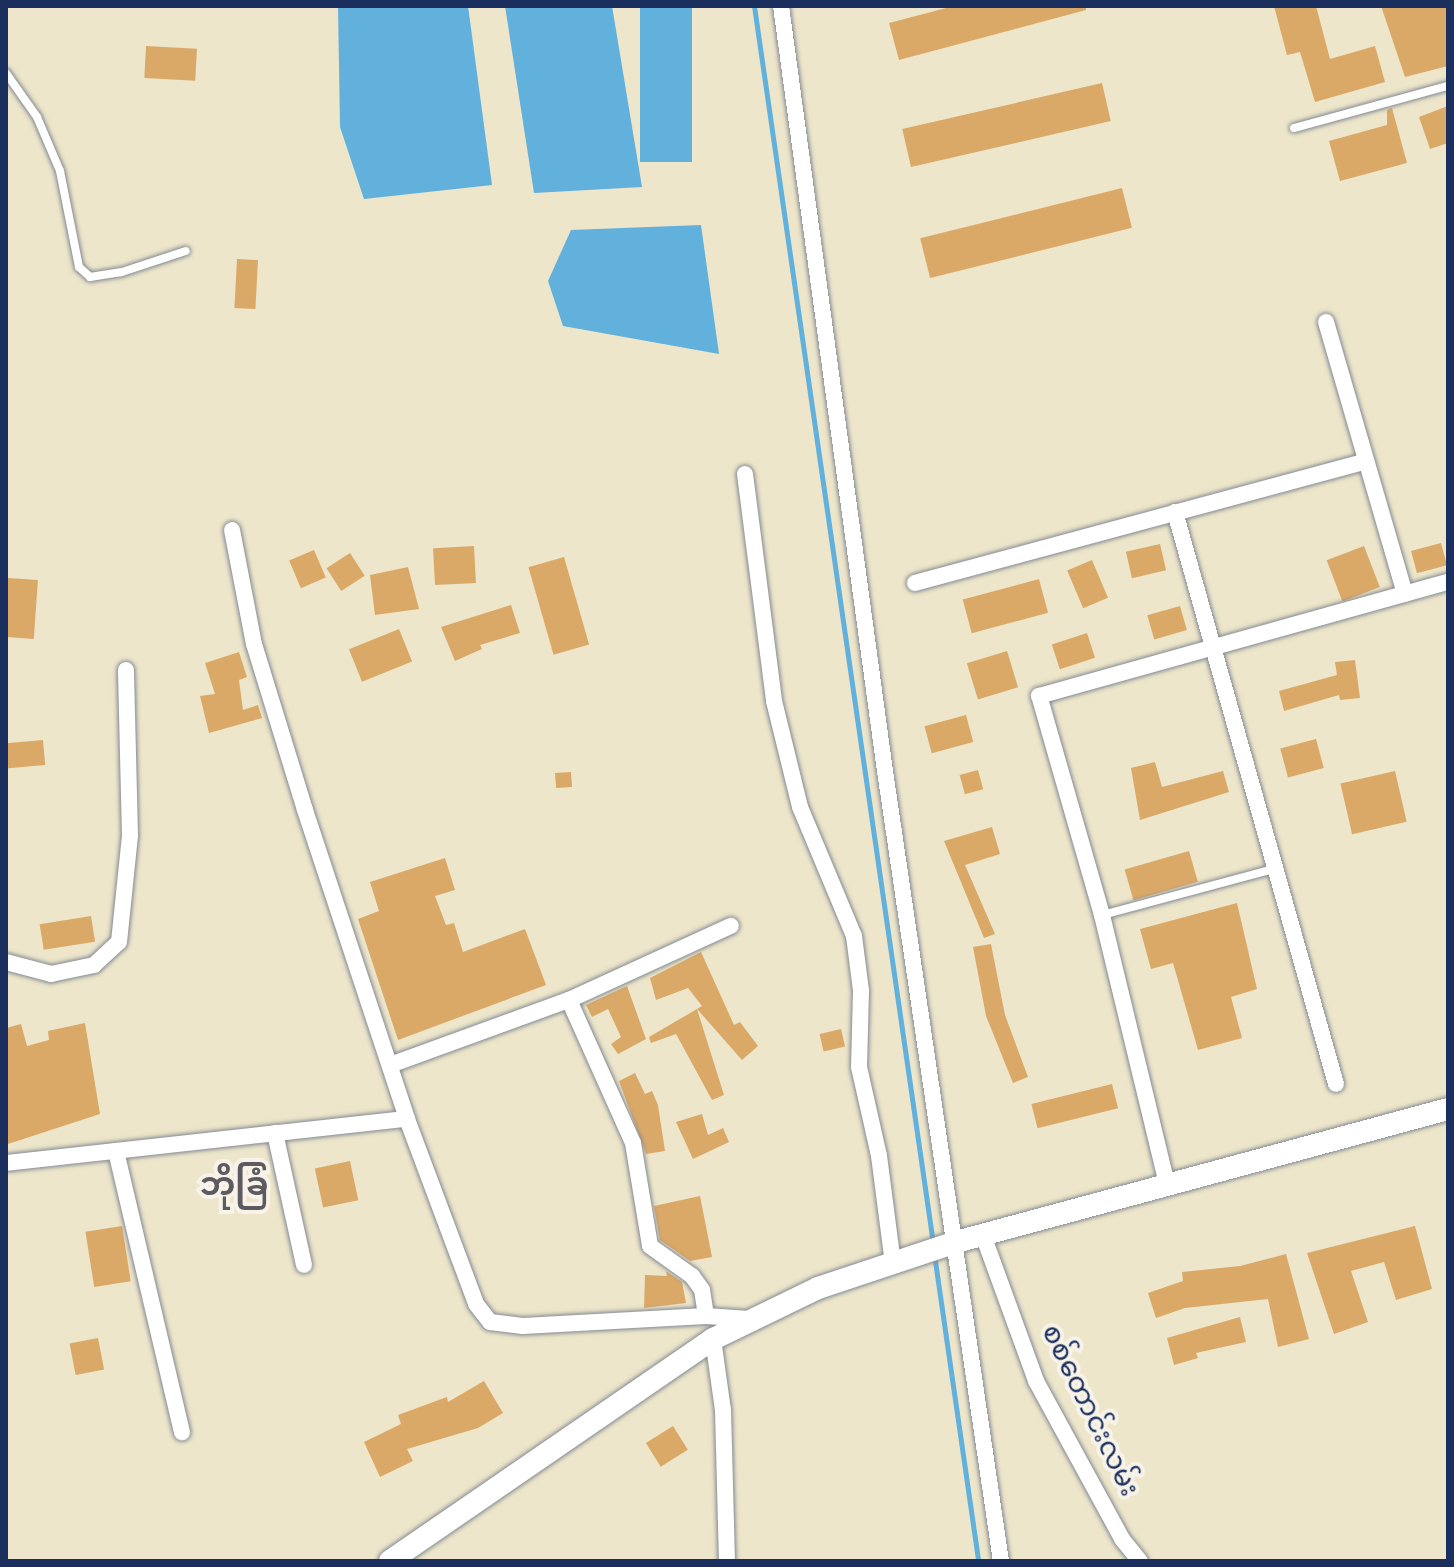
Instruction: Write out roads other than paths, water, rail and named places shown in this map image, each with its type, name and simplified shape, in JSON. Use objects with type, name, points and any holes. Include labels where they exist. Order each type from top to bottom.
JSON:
[{"type":"street","points":[[781,6],[885,771],[1001,1561]]},
{"type":"street","points":[[1326,322],[1405,594]]},
{"type":"street","points":[[915,583],[1366,461]]},
{"type":"street","points":[[745,474],[774,701],[800,807],[854,936],[861,991],[859,1067],[879,1156],[893,1264]]},
{"type":"street","points":[[1175,512],[1336,1084]]},
{"type":"street","points":[[232,530],[254,644],[407,1119],[456,1258],[490,1322],[523,1326],[706,1316],[749,1319]]},
{"type":"street","points":[[1167,1184],[1102,915],[1039,696],[1448,582]]},
{"type":"street","points":[[6,962],[51,974],[94,965],[119,942],[130,836],[126,670]]},
{"type":"street","points":[[390,1065],[569,1000],[731,926]]},
{"type":"street","points":[[569,1000],[633,1143],[650,1246],[692,1276],[702,1290],[706,1316]]},
{"type":"street","points":[[390,1561],[713,1339],[818,1288],[956,1242],[1448,1109]]},
{"type":"street","points":[[6,1163],[407,1119]]},
{"type":"street","points":[[275,1133],[304,1265]]},
{"type":"street","points":[[116,1151],[182,1432]]},
{"type":"street","name":"စစ်တောင်းလမ်း","points":[[983,1235],[1036,1381],[1122,1539],[1140,1561]]},
{"type":"street","points":[[713,1339],[723,1410],[727,1561]]},
{"type":"lane","points":[[6,73],[37,117],[60,171],[79,267],[90,277],[122,272],[186,251]]},
{"type":"lane","points":[[1294,128],[1448,86]]},
{"type":"lane","points":[[1102,915],[1274,869]]},
{"type":"water","points":[[338,6],[468,6],[492,185],[364,199],[340,127]]},
{"type":"water","points":[[505,6],[612,6],[642,187],[534,193]]},
{"type":"water","points":[[640,6],[692,6],[692,162],[640,162]]},
{"type":"water","points":[[701,225],[719,354],[563,326],[548,281],[571,230]]},
{"type":"waterway","points":[[754,6],[933,1244]]},
{"type":"waterway","points":[[934,1254],[978,1561]]},
{"type":"district","name":"ဘိုခြံ","points":[[234,1189]]}]
